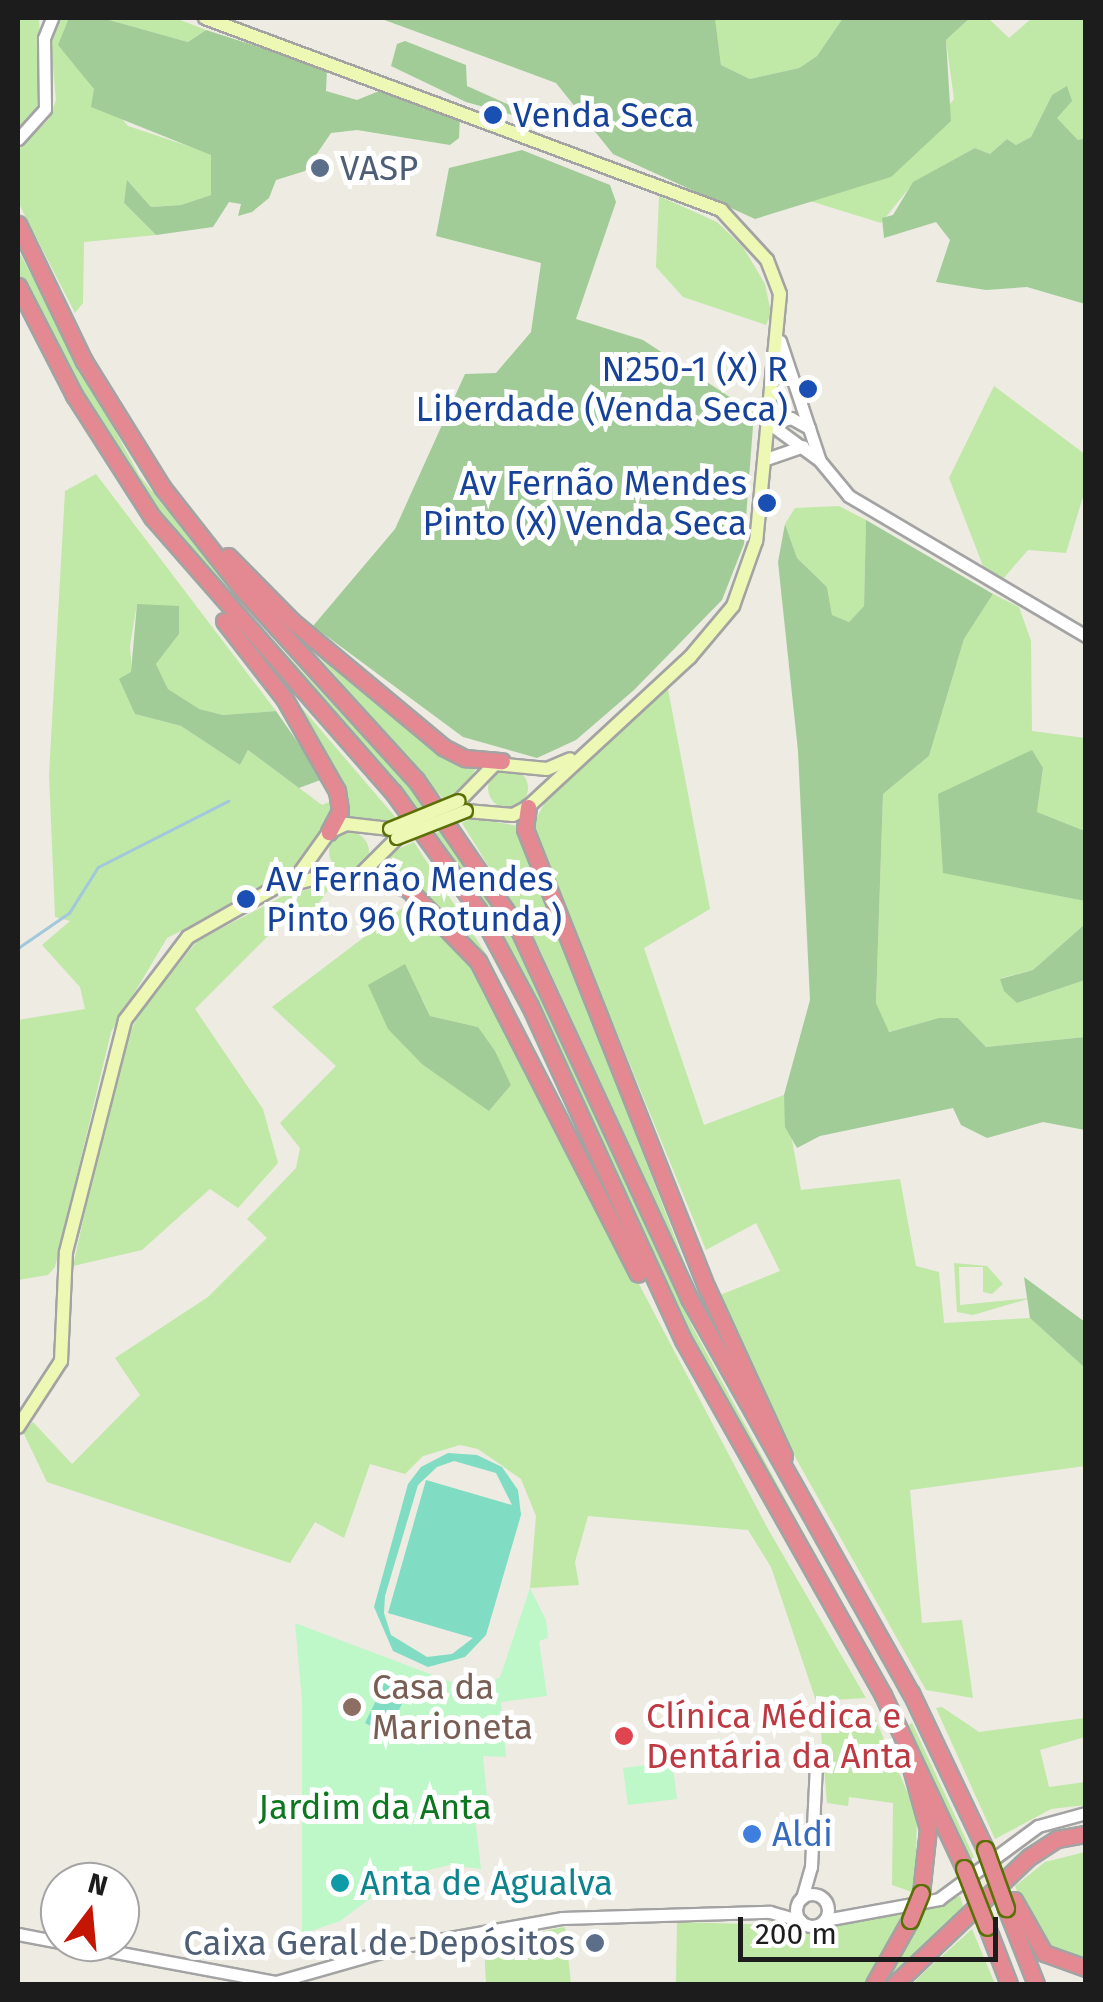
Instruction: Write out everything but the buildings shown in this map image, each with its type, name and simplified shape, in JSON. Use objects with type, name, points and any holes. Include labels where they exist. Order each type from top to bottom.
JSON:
[{"type":"highway","points":[[18,224],[84,361],[162,488],[242,588],[416,780],[481,868],[554,996],[689,1298],[911,1693],[1010,1904],[1044,1953],[1086,1968]]},
{"type":"highway","points":[[18,286],[74,395],[210,604],[284,698],[337,791],[341,806],[327,836]]},
{"type":"highway","points":[[162,488],[280,610],[443,747],[464,758],[502,761]]},
{"type":"highway","points":[[181,555],[393,792],[479,912],[530,1006],[683,1340],[883,1695],[964,1868],[1010,1984]]},
{"type":"highway","points":[[530,804],[525,830],[706,1288],[802,1501]]},
{"type":"highway","points":[[356,878],[383,879],[408,889],[478,961],[651,1298],[683,1340]]},
{"type":"highway","points":[[874,1984],[921,1893],[928,1830],[892,1715]]},
{"type":"highway","points":[[895,1984],[1029,1857],[1057,1839],[1086,1834]]},
{"type":"highway","points":[[906,1984],[1027,1870],[1064,1848],[1086,1844]]},
{"type":"highway","points":[[1010,1904],[1036,1984]]},
{"type":"main road","points":[[205,18],[722,210],[766,260],[780,294],[780,342],[750,566],[733,606],[690,657],[530,804],[512,815],[463,806]]},
{"type":"main road","points":[[18,1426],[61,1361],[66,1252],[125,1020],[188,936],[274,890],[306,867],[327,836],[346,824],[394,834],[463,806],[502,761],[526,767],[558,766],[584,751]]},
{"type":"main road","points":[[526,767],[536,783],[530,804]]},
{"type":"main road","points":[[481,782],[483,800],[496,812]]},
{"type":"main road","points":[[363,828],[375,842],[376,860]]},
{"type":"main road","points":[[274,890],[356,878],[376,860],[394,834]]},
{"type":"main road","points":[[327,836],[322,857],[339,878]]},
{"type":"street","points":[[18,139],[45,109],[44,38],[52,18]]},
{"type":"street","points":[[780,342],[820,461]]},
{"type":"street","points":[[770,424],[791,418],[809,428]]},
{"type":"street","points":[[770,424],[820,461],[856,502],[1086,636]]},
{"type":"street","points":[[766,459],[803,446]]},
{"type":"street","points":[[801,1921],[800,1900],[810,1873],[816,1766]]},
{"type":"street","points":[[140,1957],[276,1982],[399,1947],[562,1918],[770,1912],[816,1926],[824,1920],[857,1912],[939,1899],[1038,1826],[1086,1813]]},
{"type":"street","points":[[810,1873],[824,1899],[824,1920]]},
{"type":"street","points":[[770,1912],[800,1900],[824,1899],[857,1912]]},
{"type":"green space","points":[[18,18],[39,18],[42,81],[38,113],[18,131]]},
{"type":"green space","points":[[60,18],[73,18],[58,45],[128,126],[212,154],[211,195],[181,205],[151,207],[128,181],[124,203],[156,235],[84,242],[83,303],[75,313],[18,202],[18,150],[49,119],[56,100],[51,43]]},
{"type":"green space","points":[[69,18],[102,18],[188,42],[206,30],[327,69],[326,91],[357,100],[384,89],[460,114],[459,138],[450,145],[357,130],[331,133],[305,171],[276,180],[269,198],[252,212],[238,216],[241,204],[229,202],[213,227],[156,235],[124,203],[127,180],[151,207],[181,205],[211,195],[211,155],[91,107],[94,89],[58,45]]},
{"type":"green space","points":[[102,18],[175,18],[206,30],[188,42]]},
{"type":"green space","points":[[379,18],[715,18],[721,65],[750,79],[799,68],[817,56],[843,18],[970,18],[946,40],[951,121],[891,177],[755,219],[613,154],[556,83]]},
{"type":"green space","points":[[715,18],[843,18],[817,56],[799,68],[750,79],[721,65]]},
{"type":"green space","points":[[970,18],[988,18],[1009,38],[1032,18],[1085,18],[1085,138],[1078,140],[1057,118],[1052,95],[1031,137],[1016,145],[1007,139],[990,154],[975,148],[914,182],[881,223],[807,200],[891,177],[954,99],[946,40]]},
{"type":"green space","points":[[405,41],[466,65],[467,86],[516,108],[516,116],[466,102],[391,66],[397,44]]},
{"type":"green space","points":[[1067,86],[1072,101],[1057,118],[1078,140],[1085,138],[1085,304],[1027,287],[986,290],[936,282],[950,240],[936,222],[884,238],[882,218],[893,215],[913,182],[975,148],[990,154],[1007,139],[1016,145],[1031,137],[1052,95]]},
{"type":"green space","points":[[522,150],[610,185],[616,202],[576,319],[643,340],[754,413],[744,544],[722,600],[634,690],[576,740],[537,758],[463,737],[313,626],[395,529],[465,374],[496,373],[531,332],[541,263],[436,236],[449,168]]},
{"type":"green space","points":[[659,196],[717,222],[743,247],[765,284],[771,313],[766,325],[683,297],[656,267]]},
{"type":"green space","points":[[18,250],[139,475],[251,616],[428,807],[418,811],[190,555],[132,478],[28,292],[18,271]]},
{"type":"green space","points":[[994,386],[1086,455],[1085,490],[1066,553],[1028,550],[1003,579],[983,566],[949,478]]},
{"type":"green space","points":[[96,474],[276,711],[223,715],[198,709],[168,689],[156,664],[179,634],[137,604],[130,646],[135,714],[181,726],[240,765],[248,750],[322,805],[332,801],[332,816],[310,850],[277,883],[167,938],[111,1032],[55,1267],[48,1275],[18,1280],[18,1020],[85,1009],[80,987],[42,945],[70,921],[55,917],[49,775],[65,491]]},
{"type":"green space","points":[[839,506],[866,520],[864,606],[849,622],[832,615],[827,587],[797,558],[785,524],[795,508]]},
{"type":"green space","points":[[866,520],[993,594],[964,639],[929,756],[883,794],[876,1003],[889,1032],[939,1018],[958,1018],[986,1047],[1085,1037],[1085,1130],[1043,1122],[987,1138],[961,1125],[953,1108],[820,1136],[797,1148],[785,1127],[784,1095],[810,1000],[798,751],[778,562],[785,524],[797,558],[827,587],[832,615],[849,622],[864,606]]},
{"type":"green space","points":[[993,594],[1019,607],[1031,641],[1032,731],[1085,738],[1085,831],[1037,812],[1043,768],[943,872],[1085,901],[1085,924],[1033,970],[1001,978],[1017,1003],[1085,980],[1085,1037],[986,1047],[958,1018],[940,1018],[888,1032],[876,1003],[883,794],[929,756],[964,639]]},
{"type":"green space","points":[[137,604],[179,606],[179,634],[156,664],[168,689],[199,709],[223,715],[276,711],[323,779],[299,788],[248,750],[240,765],[181,726],[135,714],[119,679],[131,672]]},
{"type":"green space","points":[[305,641],[477,766],[465,789],[444,800]]},
{"type":"green space","points":[[667,684],[710,909],[644,948],[704,1125],[784,1095],[801,1190],[900,1179],[916,1266],[939,1272],[944,1323],[1030,1318],[1085,1368],[1085,1466],[910,1490],[922,1623],[962,1620],[973,1698],[926,1690],[762,1398],[715,1297],[780,1271],[756,1223],[706,1250],[532,826],[549,795]]},
{"type":"green space","points":[[296,701],[397,819],[371,827],[345,818],[346,801]]},
{"type":"green space","points":[[1032,750],[1043,768],[1037,812],[1085,831],[1085,901],[943,873],[938,794]]},
{"type":"green space","points":[[508,768],[522,774],[528,788],[522,802],[508,808],[494,802],[488,788],[494,774]]},
{"type":"green space","points":[[472,818],[518,826],[690,1277],[540,950],[462,823]]},
{"type":"green space","points":[[442,831],[508,930],[692,1326],[874,1664],[696,1354],[510,953],[433,834]]},
{"type":"green space","points":[[349,832],[363,838],[369,852],[363,866],[349,872],[335,866],[329,852],[335,838]]},
{"type":"green space","points":[[414,842],[488,957],[553,1098],[473,948],[379,874],[391,852]]},
{"type":"green space","points":[[330,887],[317,906],[285,919],[195,1009],[263,1109],[278,1163],[238,1208],[210,1189],[142,1250],[73,1266],[121,1047],[142,1010],[197,941],[283,896]]},
{"type":"green space","points":[[408,904],[462,953],[768,1529],[866,1698],[816,1701],[771,1567],[748,1530],[588,1516],[575,1562],[579,1585],[530,1588],[536,1516],[521,1479],[478,1449],[460,1445],[423,1456],[405,1474],[370,1464],[344,1538],[315,1522],[290,1563],[47,1482],[23,1432],[33,1422],[72,1464],[140,1395],[115,1358],[208,1297],[267,1238],[247,1219],[296,1168],[300,1148],[280,1123],[336,1066],[272,1007]],"holes":[[[422,998],[430,1016],[478,1027],[511,1085],[490,1110],[423,1065],[410,1047]]]},
{"type":"green space","points":[[1085,924],[1085,980],[1017,1003],[1004,991],[1000,979],[1033,970]]},
{"type":"green space","points":[[405,964],[430,1016],[478,1027],[495,1051],[511,1085],[489,1111],[423,1065],[388,1029],[368,985]]},
{"type":"green space","points":[[954,1263],[987,1266],[1003,1284],[992,1294],[983,1292],[983,1267],[959,1267],[960,1305],[1031,1298],[973,1315],[957,1312]]},
{"type":"green space","points":[[1024,1277],[1085,1322],[1085,1368],[1030,1318]]},
{"type":"green space","points":[[448,1453],[477,1455],[502,1467],[518,1490],[521,1515],[486,1635],[465,1657],[428,1667],[393,1651],[374,1607],[408,1484],[421,1467]],"holes":[[[454,1461],[496,1473],[512,1505],[426,1480],[388,1613],[473,1638],[452,1654],[427,1657],[391,1635],[384,1613],[385,1596],[418,1485],[437,1467]]]},
{"type":"green space","name":"Jardim da Anta","points":[[530,1588],[546,1620],[548,1638],[539,1641],[547,1696],[501,1702],[506,1757],[483,1756],[488,1806],[474,1809],[481,1869],[449,1865],[398,1878],[340,1921],[302,1934],[302,1701],[295,1623],[475,1691],[500,1677]]},
{"type":"green space","points":[[386,1680],[408,1691],[387,1735],[365,1723]]},
{"type":"green space","points":[[942,1707],[979,1732],[1085,1718],[1085,1737],[1040,1750],[1049,1787],[1085,1782],[1085,1805],[1051,1809],[995,1839],[936,1708]]},
{"type":"green space","points":[[874,1716],[917,1814],[915,1893],[892,1885],[893,1803],[849,1797],[848,1806],[827,1803],[820,1721]]},
{"type":"green space","points":[[912,1723],[974,1857],[967,1863],[906,1726]]},
{"type":"green space","points":[[672,1762],[677,1799],[628,1805],[623,1768]]},
{"type":"green space","points":[[1085,1852],[1085,1959],[1071,1959],[1037,1936],[1015,1886],[1045,1862]]},
{"type":"green space","points":[[960,1896],[963,1906],[886,1984],[876,1984],[920,1912]]},
{"type":"green space","points":[[904,1915],[864,1984],[676,1984],[677,1922],[783,1925],[812,1933],[856,1918]]},
{"type":"green space","points":[[565,1927],[571,1984],[486,1984],[484,1942]]},
{"type":"green space","points":[[972,1929],[995,1984],[913,1984],[920,1976]]},
{"type":"waterway","points":[[18,948],[69,913],[98,867],[228,801]]},
{"type":"place","name":"Venda Seca","points":[[493,115]]},
{"type":"place","name":"VASP","points":[[320,168]]},
{"type":"place","name":"N250-1 (X) R Liberdade (Venda Seca)","points":[[808,389]]},
{"type":"place","name":"Av Fernão Mendes Pinto (X) Venda Seca","points":[[767,503]]},
{"type":"place","name":"Av Fernão Mendes Pinto 96 (Rotunda)","points":[[246,899]]},
{"type":"place","name":"Casa da Marioneta","points":[[352,1707]]},
{"type":"place","name":"Clínica Médica e Dentária da Anta","points":[[624,1736]]},
{"type":"place","name":"Aldi","points":[[752,1834]]},
{"type":"place","name":"Anta de Agualva","points":[[340,1883]]},
{"type":"place","name":"Caixa Geral de Depósitos","points":[[595,1943]]}]
